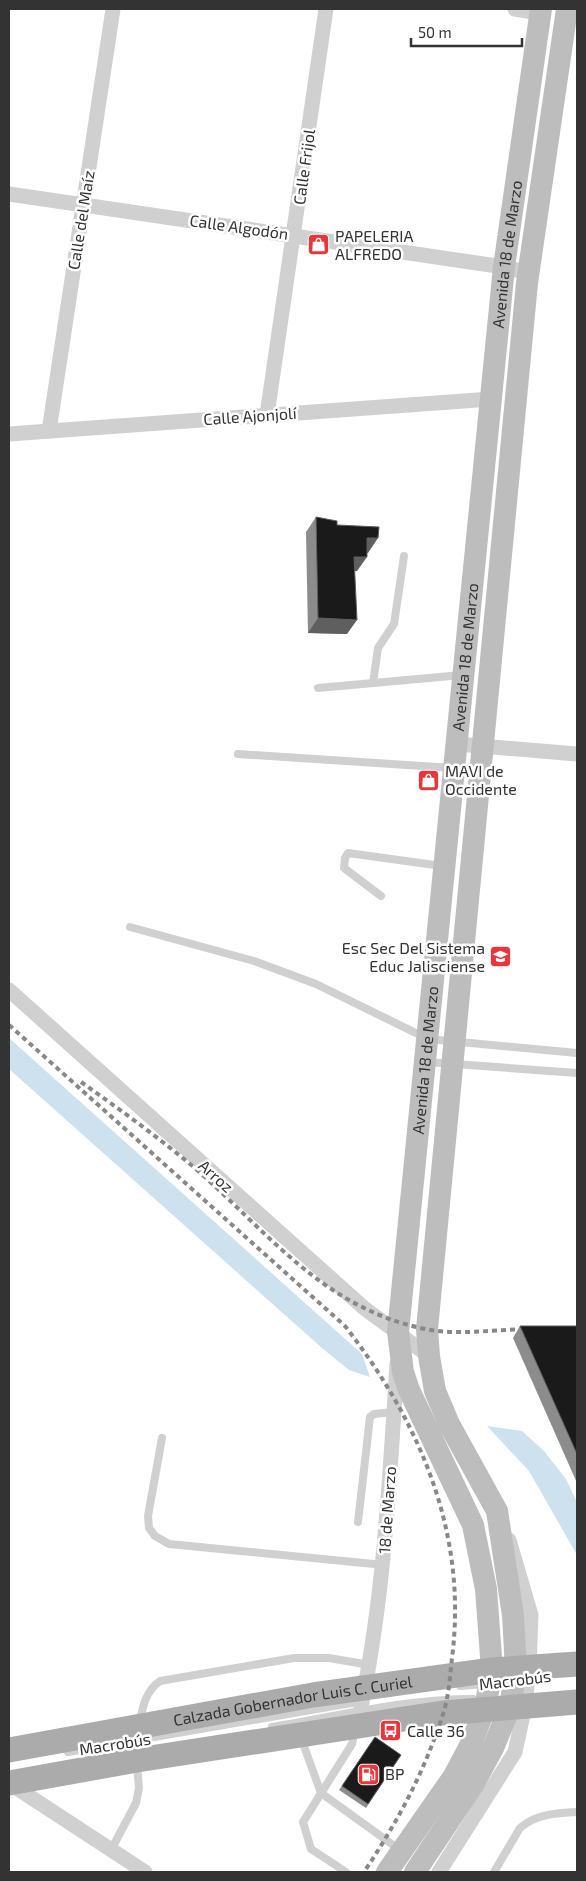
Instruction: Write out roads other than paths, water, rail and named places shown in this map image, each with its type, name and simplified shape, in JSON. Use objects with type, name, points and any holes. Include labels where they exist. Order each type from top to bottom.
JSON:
[{"type":"main road","name":"Calzada Gobernador Luis C. Curiel","points":[[9,1783],[131,1756],[300,1735],[365,1698],[511,1689],[572,1669]]},
{"type":"main road","name":"Calzada Gobernador Luis C. Curiel","points":[[9,1750],[139,1726],[365,1698],[511,1689],[577,1702]]},
{"type":"street","name":"Calle del Maíz","points":[[49,431],[113,9]]},
{"type":"street","name":"Calle Frijol","points":[[267,415],[326,9]]},
{"type":"street","points":[[515,9],[540,11]]},
{"type":"street","name":"Avenida 18 de Marzo","points":[[511,1689],[512,1615],[497,1511],[438,1399],[428,1356],[427,1324],[528,274],[567,9]]},
{"type":"street","name":"Avenida 18 de Marzo","points":[[511,1689],[486,1589],[473,1526],[409,1390],[403,1372],[398,1332],[504,267],[540,11]]},
{"type":"street","name":"Calle Algodón","points":[[9,194],[504,267],[528,274]]},
{"type":"street","name":"Calle Ajonjolí","points":[[9,434],[491,399]]},
{"type":"street","points":[[457,744],[577,754]]},
{"type":"street","name":"Arroz","points":[[9,990],[364,1308],[428,1356]]},
{"type":"street","name":"18 de Marzo","points":[[365,1698],[384,1565],[398,1332]]},
{"type":"street","points":[[387,1872],[454,1776],[471,1744],[511,1689]]},
{"type":"street","points":[[415,1872],[473,1785],[493,1748],[511,1689]]},
{"type":"street","points":[[439,1872],[514,1752],[511,1689]]},
{"type":"street","points":[[9,1783],[145,1872]]},
{"type":"lane","points":[[373,682],[378,648],[394,624],[404,556]]},
{"type":"lane","points":[[318,688],[464,674]]},
{"type":"lane","points":[[238,754],[455,768]]},
{"type":"lane","points":[[382,896],[344,868],[345,858],[348,853],[445,866]]},
{"type":"lane","points":[[130,927],[254,960],[316,984],[428,1039],[577,1052]]},
{"type":"lane","points":[[425,1062],[577,1073]]},
{"type":"lane","points":[[358,1522],[370,1417],[374,1414],[394,1412]]},
{"type":"lane","points":[[162,1438],[148,1516],[149,1528],[161,1542],[208,1550],[384,1565]]},
{"type":"lane","points":[[139,1726],[144,1700],[154,1685],[160,1681],[294,1658],[328,1658],[365,1698]]},
{"type":"lane","name":"Macrobús","points":[[572,1669],[577,1672]]},
{"type":"lane","name":"Macrobús","points":[[449,1685],[511,1689]]},
{"type":"lane","points":[[260,1729],[365,1698]]},
{"type":"lane","points":[[346,1872],[311,1849],[303,1822],[352,1744],[365,1698]]},
{"type":"lane","name":"Macrobús","points":[[57,1754],[365,1698]]},
{"type":"lane","points":[[300,1735],[321,1793],[401,1851]]},
{"type":"lane","points":[[111,1850],[136,1803],[139,1788],[131,1756]]},
{"type":"lane","name":"Macrobús","points":[[67,1761],[131,1756]]},
{"type":"lane","points":[[494,1872],[520,1828],[526,1823],[536,1817],[577,1812]]},
{"type":"water","points":[[9,1038],[362,1354],[370,1377],[349,1370],[322,1348],[9,1069]]},
{"type":"water","points":[[487,1426],[522,1431],[544,1451],[566,1479],[577,1502],[577,1555],[529,1471]]},
{"type":"railway","points":[[9,1025],[345,1326],[372,1363],[396,1401],[416,1441],[433,1482],[445,1524],[453,1567],[455,1612],[449,1686],[447,1700],[436,1736],[419,1776],[399,1815],[364,1872]]},
{"type":"railway","points":[[81,1082],[190,1164],[297,1263],[325,1285],[355,1303],[388,1318],[438,1331],[465,1332],[531,1329]]},
{"type":"place","name":"PAPELERIA ALFREDO","points":[[319,245]]},
{"type":"place","name":"MAVI de Occidente","points":[[429,780]]},
{"type":"place","name":"Esc Sec Del Sistema Educ Jalisciense","points":[[501,957]]},
{"type":"place","name":"Calle 36","points":[[391,1731]]},
{"type":"place","name":"BP","points":[[369,1774]]}]
